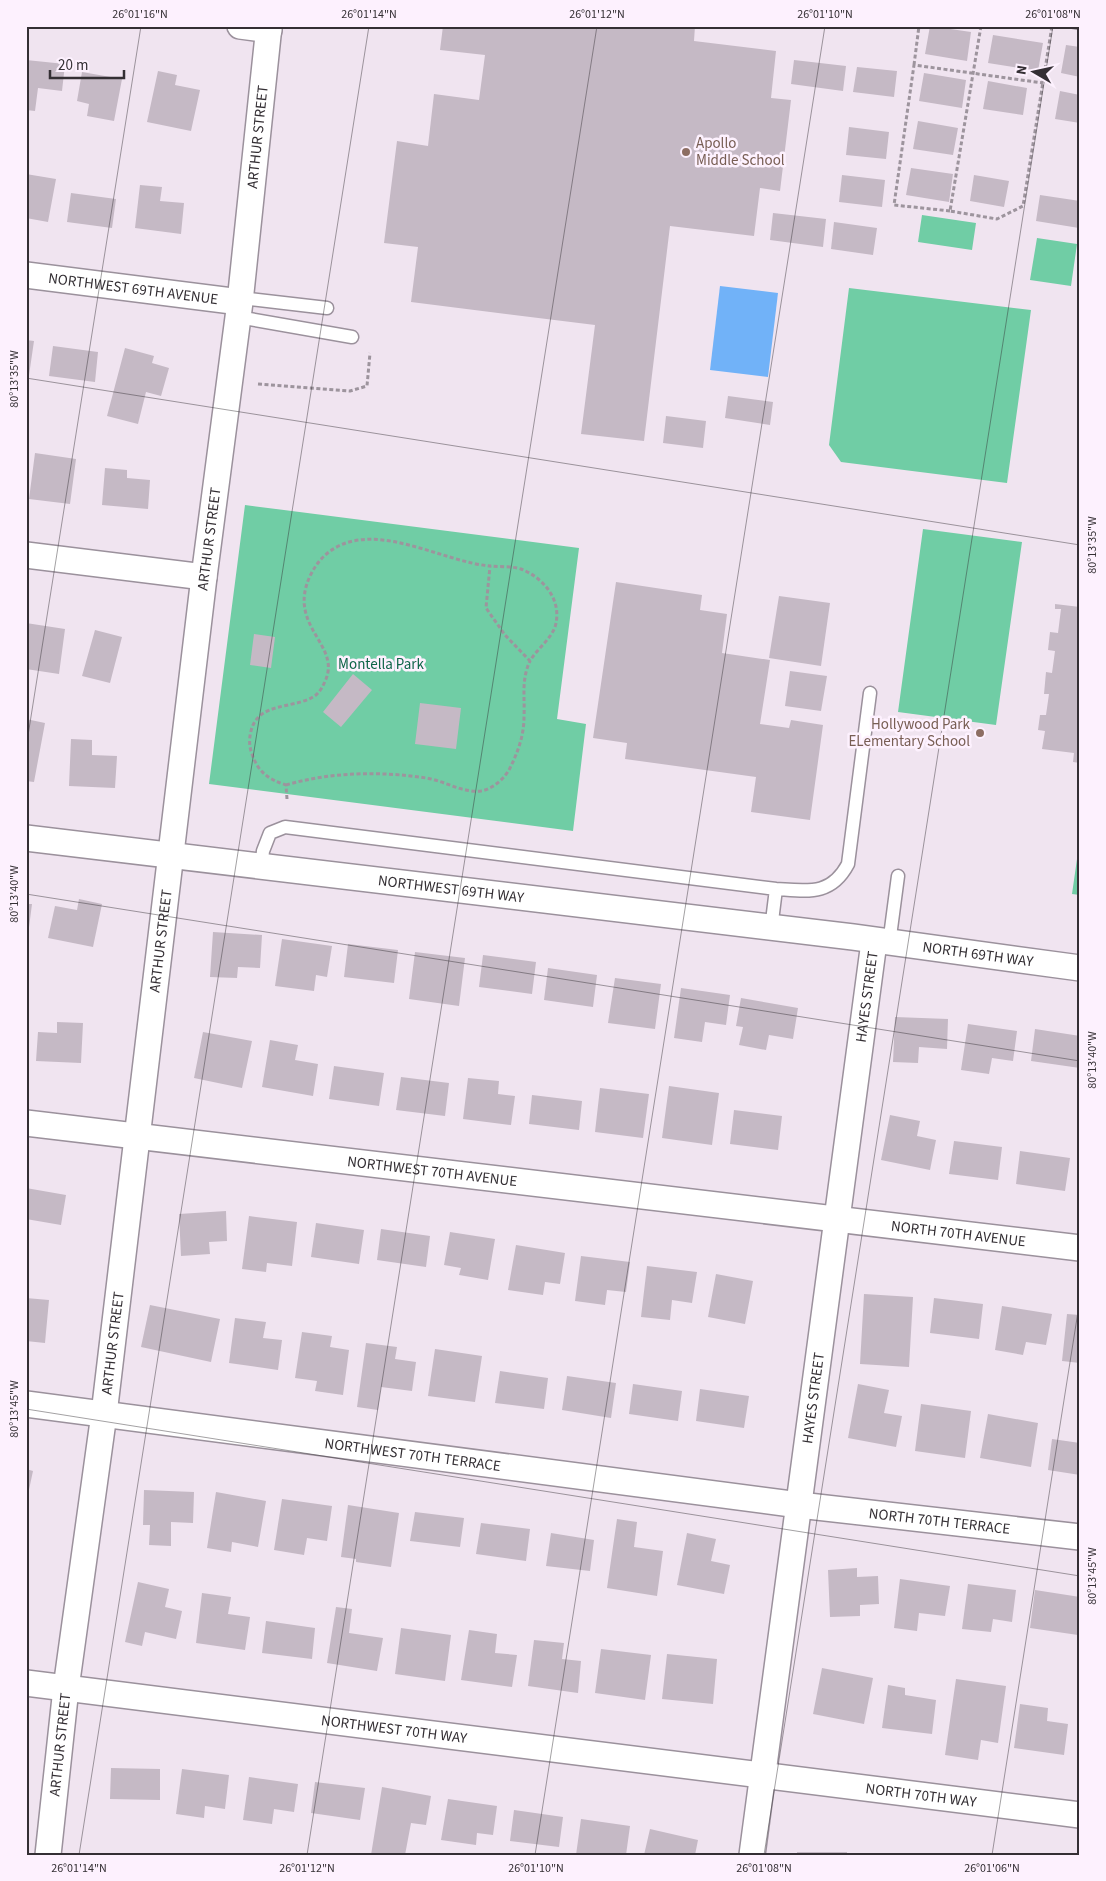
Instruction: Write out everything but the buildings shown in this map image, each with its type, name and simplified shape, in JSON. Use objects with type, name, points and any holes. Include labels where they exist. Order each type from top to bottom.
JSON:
[{"type":"street","points":[[240,26],[269,28]]},
{"type":"street","name":"ARTHUR STREET","points":[[48,1855],[66,1688],[104,1414],[204,577],[240,306],[269,28]]},
{"type":"street","name":"NORTHWEST 69TH AVENUE","points":[[26,275],[240,306]]},
{"type":"street","points":[[26,555],[204,577]]},
{"type":"street","name":"NORTHWEST 69TH WAY","points":[[26,838],[770,929],[853,937],[882,943]]},
{"type":"street","name":"NORTH 69TH WAY","points":[[882,943],[1080,968]]},
{"type":"street","name":"HAYES STREET","points":[[752,1855],[837,1220],[882,943]]},
{"type":"street","name":"NORTHWEST 70TH AVENUE","points":[[26,1122],[837,1220]]},
{"type":"street","name":"NORTH 70TH AVENUE","points":[[837,1220],[1080,1248]]},
{"type":"street","name":"NORTHWEST 70TH TERRACE","points":[[26,1404],[799,1505]]},
{"type":"street","name":"NORTH 70TH TERRACE","points":[[799,1505],[1080,1537]]},
{"type":"street","name":"NORTHWEST 70TH WAY","points":[[26,1683],[762,1776]]},
{"type":"street","name":"NORTH 70TH WAY","points":[[762,1776],[1080,1815]]},
{"type":"lane","points":[[240,306],[327,308]]},
{"type":"lane","points":[[240,306],[352,337]]},
{"type":"lane","points":[[261,868],[263,851],[270,833],[285,827],[776,889],[808,892],[830,886],[841,878],[848,864],[870,693]]},
{"type":"lane","points":[[882,943],[898,876]]},
{"type":"lane","points":[[770,929],[776,889]]},
{"type":"path","points":[[919,26],[894,205],[950,211],[997,219],[1023,206],[1052,26]]},
{"type":"path","points":[[950,211],[981,26]]},
{"type":"path","points":[[914,65],[1043,84]]},
{"type":"path","points":[[258,384],[350,391],[367,386],[370,353]]},
{"type":"path","points":[[371,540],[411,546],[490,566],[520,569],[540,580],[552,594],[556,604],[555,626],[530,661],[523,681],[524,718],[520,746],[509,770],[493,786],[483,791],[426,778],[371,775],[305,780],[286,785],[265,776],[258,769],[250,750],[249,740],[255,720],[263,713],[313,697],[321,690],[329,670],[328,661],[324,649],[308,622],[303,599],[310,577],[324,556],[346,543],[371,540]]},
{"type":"path","points":[[490,566],[486,608],[506,635],[530,661]]},
{"type":"path","points":[[286,785],[287,798]]},
{"type":"green space","points":[[922,215],[976,223],[972,250],[918,242]]},
{"type":"green space","points":[[1037,238],[1077,244],[1071,286],[1030,280]]},
{"type":"green space","points":[[849,288],[1031,310],[1007,483],[841,462],[829,445]]},
{"type":"green space","name":"Montella Park","points":[[245,505],[579,548],[557,719],[586,724],[573,831],[209,784]]},
{"type":"green space","points":[[923,529],[1022,542],[996,725],[898,712]]},
{"type":"green space","points":[[1080,838],[1080,895],[1072,894]]},
{"type":"water","points":[[720,286],[778,293],[768,377],[710,370]]},
{"type":"place","name":"Apollo Middle School","points":[[686,152]]},
{"type":"place","name":"Hollywood Park ELementary School","points":[[980,733]]}]
